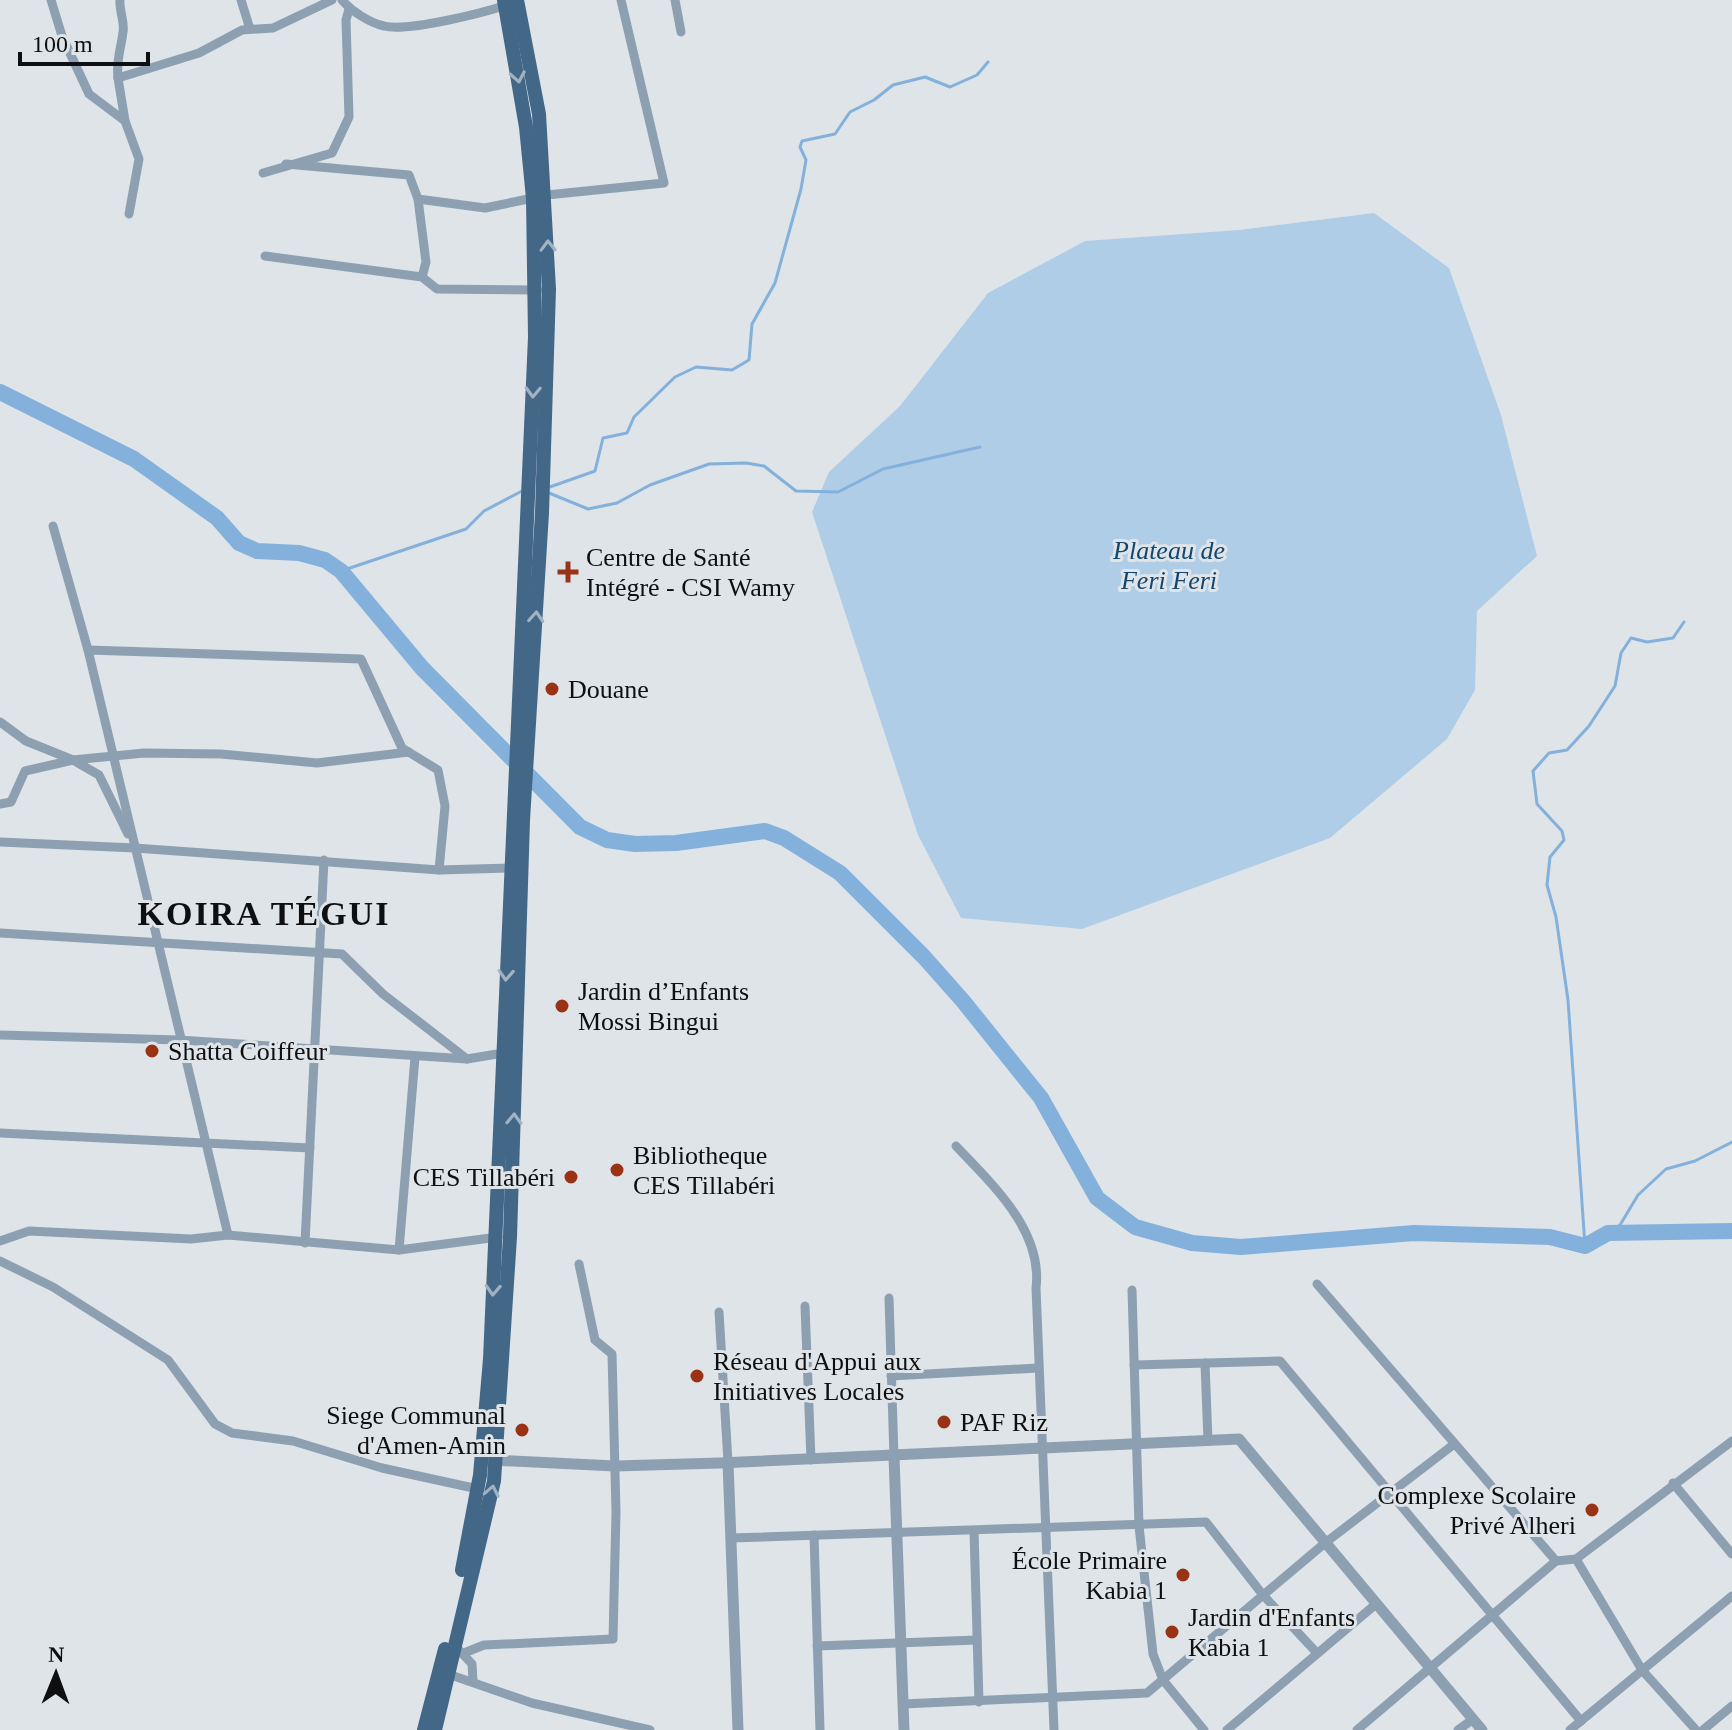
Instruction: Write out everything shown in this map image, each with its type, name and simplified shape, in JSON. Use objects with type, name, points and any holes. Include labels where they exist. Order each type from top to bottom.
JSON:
[{"type":"main road","points":[[435,1730],[448,1674],[459,1650],[489,1460],[503,1237],[542,290],[540,197],[526,127],[511,2]]},
{"type":"main road","points":[[509,1052],[511,868],[520,787]]},
{"type":"main road","points":[[424,1730],[448,1638],[478,1489],[489,1460]]},
{"type":"street","points":[[51,0],[62,36],[89,94],[125,121]]},
{"type":"street","points":[[120,0],[119,16],[124,29],[116,57],[118,78],[125,121],[139,159],[129,214]]},
{"type":"street","points":[[241,0],[250,29]]},
{"type":"street","points":[[118,78],[199,53],[250,29],[273,28],[332,0]]},
{"type":"street","points":[[418,199],[485,208],[540,197],[664,183],[621,0]]},
{"type":"street","points":[[675,0],[681,32]]},
{"type":"street","points":[[345,4],[385,26],[475,17],[511,2]]},
{"type":"street","points":[[263,173],[332,153],[349,117],[345,4]]},
{"type":"street","points":[[286,164],[409,175],[418,199],[426,262],[422,277]]},
{"type":"street","points":[[265,256],[422,277],[437,289],[542,290]]},
{"type":"street","points":[[53,526],[88,650],[228,1235]]},
{"type":"street","points":[[88,650],[361,659],[402,748],[438,770],[445,806],[439,870]]},
{"type":"street","points":[[0,722],[26,741],[73,760],[99,775],[135,848]]},
{"type":"street","points":[[0,804],[11,802],[25,771],[73,760],[180,752],[317,763],[409,752]]},
{"type":"street","points":[[0,842],[324,860],[439,870],[511,868]]},
{"type":"street","points":[[305,1243],[324,860]]},
{"type":"street","points":[[0,933],[342,954],[383,994],[467,1059]]},
{"type":"street","points":[[0,1035],[179,1040],[314,1052],[467,1059],[509,1052]]},
{"type":"street","points":[[399,1250],[415,1057]]},
{"type":"street","points":[[0,1133],[310,1148]]},
{"type":"street","points":[[956,1146],[1022,1225],[1034,1247],[1038,1266],[1038,1368],[1054,1730]]},
{"type":"street","points":[[0,1241],[29,1231],[191,1239],[228,1235],[399,1250],[503,1237]]},
{"type":"street","points":[[0,1261],[53,1287],[168,1360],[215,1424],[232,1433],[293,1441],[382,1468],[478,1489]]},
{"type":"street","points":[[459,1650],[484,1645],[613,1639],[615,1466],[612,1354],[595,1340],[579,1264]]},
{"type":"street","points":[[1317,1284],[1556,1561]]},
{"type":"street","points":[[1132,1290],[1139,1526],[1153,1654],[1163,1680],[1204,1730]]},
{"type":"street","points":[[889,1298],[904,1730]]},
{"type":"street","points":[[805,1306],[811,1460]]},
{"type":"street","points":[[719,1312],[738,1730]]},
{"type":"street","points":[[1134,1365],[1280,1361],[1581,1721]]},
{"type":"street","points":[[1205,1363],[1208,1441]]},
{"type":"street","points":[[891,1376],[1038,1368]]},
{"type":"street","points":[[489,1460],[615,1466],[894,1457],[1239,1439],[1482,1730]]},
{"type":"street","points":[[1357,1730],[1556,1561],[1576,1559],[1732,1441]]},
{"type":"street","points":[[903,1704],[1147,1693],[1325,1543],[1453,1445]]},
{"type":"street","points":[[1673,1483],[1732,1554]]},
{"type":"street","points":[[731,1538],[1206,1522],[1263,1595],[1316,1652]]},
{"type":"street","points":[[974,1531],[979,1702]]},
{"type":"street","points":[[814,1535],[820,1730]]},
{"type":"street","points":[[1576,1559],[1642,1670],[1696,1730]]},
{"type":"street","points":[[1570,1730],[1732,1596]]},
{"type":"street","points":[[1227,1730],[1376,1604]]},
{"type":"street","points":[[817,1646],[977,1640]]},
{"type":"street","points":[[459,1650],[472,1664],[473,1681]]},
{"type":"street","points":[[448,1674],[532,1703],[650,1730]]},
{"type":"street","points":[[1703,1730],[1732,1706]]},
{"type":"street","points":[[1458,1730],[1472,1720]]},
{"type":"green space","name":"Plateau de Feri Feri","points":[[1374,213],[1449,268],[1501,415],[1537,556],[1477,611],[1475,690],[1447,739],[1330,838],[1082,929],[961,918],[918,835],[812,512],[829,472],[900,406],[988,293],[1085,241],[1239,230]]},
{"type":"waterway","points":[[547,488],[595,471],[603,438],[627,433],[634,417],[675,377],[696,367],[732,370],[749,360],[752,324],[775,283],[801,189],[806,160],[800,147],[802,141],[835,134],[850,112],[874,100],[893,85],[925,77],[950,87],[977,75],[988,62]]},
{"type":"waterway","points":[[0,392],[134,459],[217,518],[239,543],[257,551],[299,553],[325,560],[341,571],[422,668],[580,827],[607,840],[635,844],[676,843],[765,831],[784,838],[840,873],[963,1001],[1041,1098],[1097,1198],[1135,1227],[1192,1243],[1241,1247],[1414,1233],[1550,1237],[1585,1246],[1608,1233],[1732,1231]]},
{"type":"waterway","points":[[549,493],[588,509],[617,503],[650,485],[709,464],[746,463],[764,466],[796,491],[838,492],[883,469],[980,447]]},
{"type":"waterway","points":[[341,571],[466,529],[484,511],[522,491]]},
{"type":"waterway","points":[[1585,1246],[1568,1000],[1556,917],[1547,885],[1550,857],[1564,840],[1562,831],[1537,804],[1533,771],[1549,753],[1567,750],[1589,726],[1615,686],[1621,653],[1631,638],[1647,642],[1673,638],[1684,622]]},
{"type":"waterway","points":[[1608,1233],[1620,1225],[1638,1195],[1666,1169],[1695,1161],[1732,1142]]},
{"type":"place","name":"Centre de Santé Intégré - CSI Wamy","points":[[568,572]]},
{"type":"place","name":"Douane","points":[[552,689]]},
{"type":"place","name":"Jardin d’Enfants Mossi Bingui","points":[[562,1006]]},
{"type":"place","name":"Shatta Coiffeur","points":[[152,1051]]},
{"type":"place","name":"Bibliotheque CES Tillabéri","points":[[617,1170]]},
{"type":"place","name":"CES Tillabéri","points":[[571,1177]]},
{"type":"place","name":"Réseau d'Appui aux Initiatives Locales","points":[[697,1376]]},
{"type":"place","name":"PAF Riz","points":[[944,1422]]},
{"type":"place","name":"Siege Communal d'Amen-Amin","points":[[522,1430]]},
{"type":"place","name":"Complexe Scolaire Privé Alheri","points":[[1592,1510]]},
{"type":"place","name":"École Primaire Kabia 1","points":[[1183,1575]]},
{"type":"place","name":"Jardin d'Enfants Kabia 1","points":[[1172,1632]]},
{"type":"district","name":"KOIRA TÉGUI","points":[[264,913]]}]
